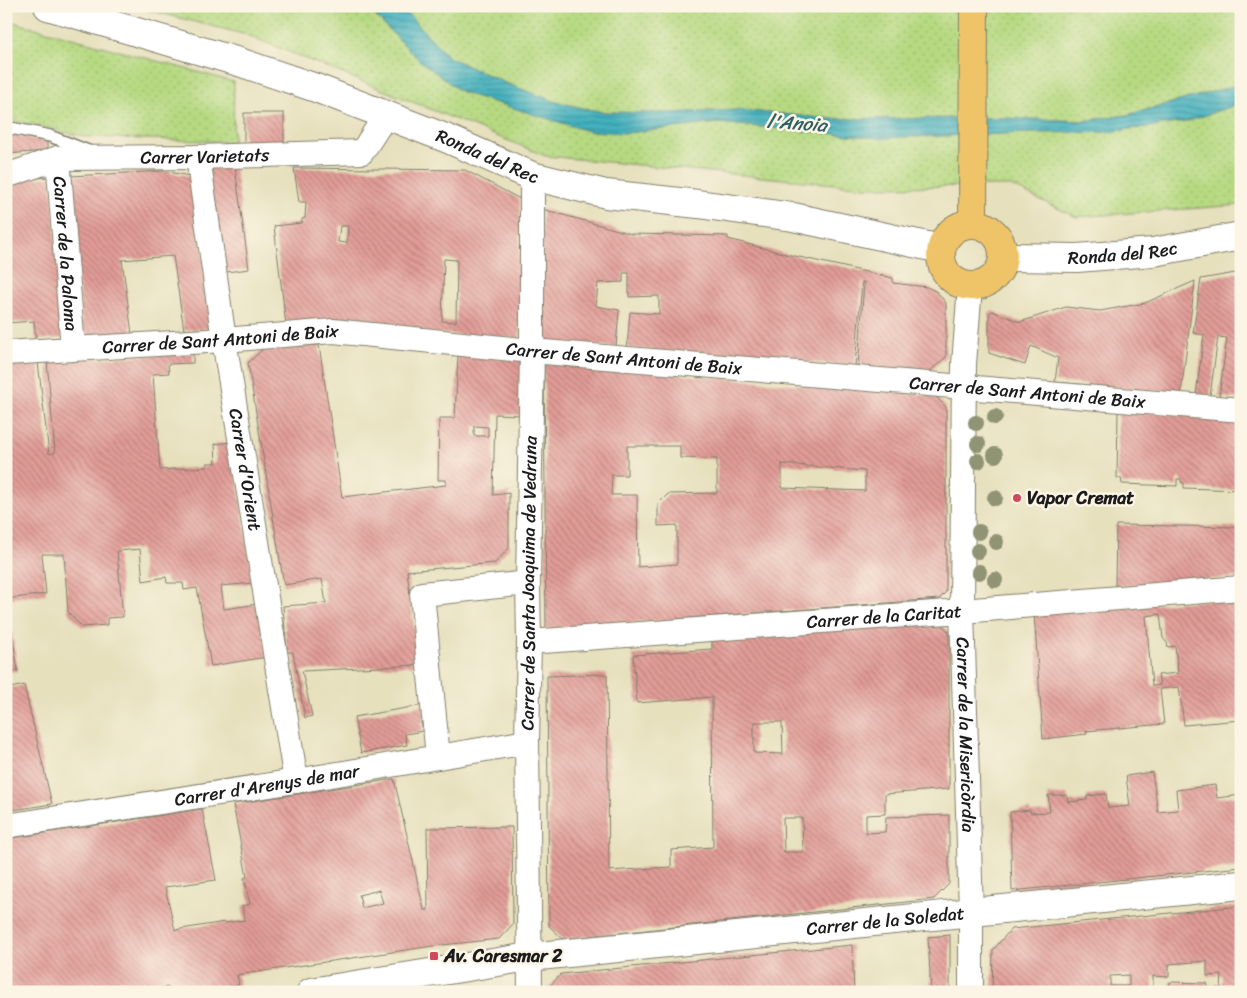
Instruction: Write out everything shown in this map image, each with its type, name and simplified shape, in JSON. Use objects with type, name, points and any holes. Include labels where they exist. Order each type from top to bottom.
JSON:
[{"type":"main road","points":[[973,211],[962,226],[952,231],[945,239],[941,249],[941,258],[947,274],[954,280],[970,286],[982,284],[992,278],[999,268],[1003,257],[995,234],[981,225],[973,211],[974,6]]},
{"type":"street","name":"Ronda del Rec","points":[[48,6],[239,62],[316,88],[448,139],[532,176],[606,194],[794,216],[941,249]]},
{"type":"street","name":"Carrer Varietats","points":[[6,176],[58,158],[198,157],[362,152],[386,115]]},
{"type":"street","name":"Carrer d'Orient","points":[[198,157],[224,340],[296,781]]},
{"type":"street","name":"Carrer de la Paloma","points":[[58,158],[74,349]]},
{"type":"street","name":"Carrer de Santa Joaquima de Vedruna","points":[[530,992],[527,742],[532,350],[532,176]]},
{"type":"street","name":"Ronda del Rec","points":[[1003,257],[1077,258],[1153,252],[1241,236]]},
{"type":"street","name":"Carrer de la Misericòrdia","points":[[970,286],[964,364],[962,611],[971,913],[971,992]]},
{"type":"street","name":"Carrer de Sant Antoni de Baix","points":[[6,353],[224,340],[333,331],[532,350],[1241,410]]},
{"type":"street","points":[[438,757],[422,594],[528,583]]},
{"type":"street","name":"Carrer de la Caritat","points":[[529,642],[962,611],[1241,588]]},
{"type":"street","name":"Carrer d'Arenys de mar","points":[[6,826],[296,781],[527,742]]},
{"type":"street","name":"Carrer de la Soledat","points":[[311,992],[529,957],[1241,884]]},
{"type":"lane","points":[[6,127],[50,136],[108,158]]},
{"type":"green space","points":[[132,6],[366,6],[419,60],[626,133],[718,123],[881,138],[1107,132],[1185,122],[1241,103],[1241,205],[1076,217],[1011,186],[865,187],[546,156],[247,35]]},
{"type":"green space","points":[[401,6],[1214,6],[1215,10],[1241,6],[1241,84],[1128,115],[1083,121],[1003,118],[831,119],[739,110],[663,113],[602,112],[556,102],[503,82],[448,57]]},
{"type":"green space","points":[[6,20],[234,82],[233,142],[86,137],[6,119]]},
{"type":"water","name":"l'Anoia","points":[[366,6],[401,6],[448,57],[503,82],[556,102],[602,112],[663,113],[739,110],[831,119],[1003,118],[1083,121],[1128,115],[1241,84],[1241,103],[1185,122],[1107,132],[881,138],[718,123],[626,133],[588,131],[461,92],[419,60]]},
{"type":"building","points":[[244,113],[284,113],[284,143],[244,144]]},
{"type":"building","points":[[6,133],[47,142],[47,151],[6,154]]},
{"type":"building","points":[[235,168],[249,269],[219,273],[204,169]]},
{"type":"building","points":[[294,168],[465,170],[520,199],[520,338],[286,325],[274,226],[302,223],[302,219],[305,218],[306,202],[299,202]],"holes":[[[340,226],[348,226],[347,243],[338,242]],[[444,259],[457,260],[456,322],[442,321]]]},
{"type":"building","points":[[163,171],[190,176],[215,328],[184,330],[173,256],[122,260],[132,334],[83,337],[70,176]]},
{"type":"building","points":[[51,177],[63,338],[36,340],[34,321],[6,323],[6,185],[21,179]]},
{"type":"building","points":[[542,209],[632,234],[728,236],[728,239],[786,254],[893,278],[893,283],[927,287],[937,292],[946,303],[946,357],[929,372],[858,366],[864,282],[862,282],[855,366],[627,348],[630,312],[659,314],[659,296],[629,297],[629,273],[623,273],[623,282],[598,283],[596,306],[619,310],[616,347],[543,341]]},
{"type":"building","points":[[1241,272],[1241,399],[1219,397],[1227,338],[1218,337],[1210,396],[1196,394],[1204,335],[1193,333],[1201,279]]},
{"type":"building","points":[[1195,281],[1181,393],[1055,382],[1058,358],[1031,346],[1025,365],[989,353],[989,314],[992,311],[1020,322],[1066,307],[1100,311],[1145,303]]},
{"type":"building","points":[[319,345],[342,497],[446,485],[446,480],[438,480],[439,418],[455,418],[458,356],[522,360],[521,415],[495,414],[493,495],[509,493],[509,548],[495,563],[407,571],[419,665],[302,671],[312,716],[305,718],[293,652],[287,652],[283,606],[326,603],[322,579],[284,585],[248,363],[264,348]],"holes":[[[474,426],[488,427],[488,436],[474,436]]]},
{"type":"building","points":[[193,353],[193,363],[168,364],[169,373],[153,374],[160,470],[207,467],[207,463],[216,463],[215,444],[231,442],[254,583],[221,586],[224,609],[258,604],[267,657],[211,666],[197,588],[184,590],[183,583],[167,583],[166,577],[143,581],[140,549],[117,551],[123,617],[107,618],[107,625],[82,627],[68,612],[64,554],[42,554],[46,594],[6,599],[6,363],[38,362],[49,454],[55,453],[47,361]]},
{"type":"building","points":[[544,363],[935,396],[946,407],[946,592],[939,599],[546,629]],"holes":[[[627,446],[680,446],[680,458],[717,459],[717,493],[668,494],[658,504],[658,526],[677,525],[677,564],[638,567],[637,495],[611,495],[612,475],[627,475]],[[782,464],[865,471],[865,491],[782,488]]]},
{"type":"building","points":[[1118,410],[1241,420],[1240,490],[1184,488],[1184,483],[1181,482],[1181,479],[1177,479],[1177,486],[1122,484],[1121,478],[1117,478]]},
{"type":"building","points":[[1116,525],[1241,527],[1241,577],[1115,586]]},
{"type":"building","points":[[1241,598],[1241,720],[1184,725],[1179,687],[1160,689],[1164,724],[1086,731],[1087,734],[1043,739],[1034,613]],"holes":[[[1160,614],[1163,638],[1168,647],[1175,646],[1178,673],[1158,675],[1160,685],[1152,686],[1146,616]]]},
{"type":"building","points":[[9,614],[18,671],[6,672],[6,615]]},
{"type":"building","points":[[936,620],[949,632],[949,789],[885,794],[885,814],[866,815],[866,833],[885,832],[886,817],[949,815],[949,884],[934,899],[563,939],[549,926],[547,676],[607,674],[609,871],[671,867],[671,850],[713,847],[712,697],[637,703],[633,655],[712,649],[712,638]],"holes":[[[754,722],[782,722],[783,754],[754,753]],[[783,818],[802,818],[803,852],[784,852]]]},
{"type":"building","points":[[24,685],[52,804],[6,811],[6,689]]},
{"type":"building","points":[[424,705],[427,721],[421,722],[423,731],[405,734],[407,745],[361,753],[354,717]]},
{"type":"building","points":[[1152,772],[1158,812],[1178,810],[1176,790],[1215,785],[1217,798],[1241,795],[1241,867],[1012,891],[1010,812],[1030,810],[1030,813],[1050,812],[1048,795],[1067,795],[1068,802],[1087,800],[1087,796],[1106,794],[1108,808],[1130,806],[1126,776]]},
{"type":"building","points":[[394,779],[424,910],[428,910],[427,828],[512,827],[513,924],[499,939],[433,946],[237,975],[239,985],[205,992],[169,992],[168,987],[140,992],[6,992],[6,839],[202,809],[216,880],[165,887],[175,930],[245,920],[242,906],[250,904],[244,878],[247,877],[233,804]],"holes":[[[379,890],[383,903],[362,908],[359,895]]]},
{"type":"building","points":[[1241,906],[1241,992],[1169,992],[1170,982],[1207,983],[1208,988],[1221,988],[1222,975],[1207,976],[1207,961],[1169,964],[1169,977],[1153,976],[1153,992],[992,992],[993,950],[1011,929]],"holes":[[[1129,975],[1129,986],[1110,986],[1110,976]]]},
{"type":"building","points":[[950,935],[950,992],[931,992],[928,937]]},
{"type":"building","points":[[852,945],[854,992],[547,992],[547,989],[561,974]]},
{"type":"place","name":"Vapor Cremat","points":[[1017,498]]},
{"type":"place","name":"Av. Caresmar 2","points":[[434,956]]}]
